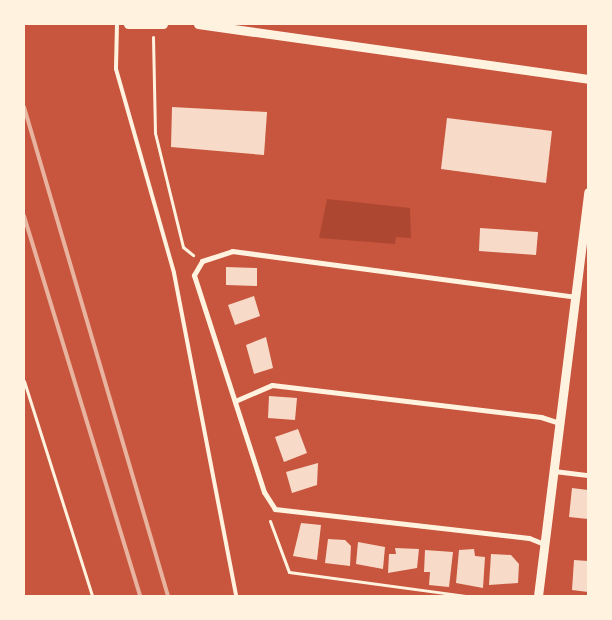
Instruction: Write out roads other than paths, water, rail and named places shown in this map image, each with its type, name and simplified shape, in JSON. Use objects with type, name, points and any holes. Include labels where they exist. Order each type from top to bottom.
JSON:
[{"type":"street","points":[[128,24],[163,24]]},
{"type":"street","points":[[198,24],[232,27],[588,79]]},
{"type":"street","points":[[538,596],[588,192]]},
{"type":"street","points":[[544,544],[529,538],[275,509],[264,492],[194,275],[202,261],[232,251],[576,298]]},
{"type":"street","points":[[235,401],[272,385],[541,416],[559,423]]},
{"type":"street","points":[[554,471],[588,475]]},
{"type":"lane","points":[[117,24],[116,69],[174,273],[236,596]]},
{"type":"railway","points":[[24,107],[168,596]]},
{"type":"railway","points":[[24,216],[140,596]]}]
